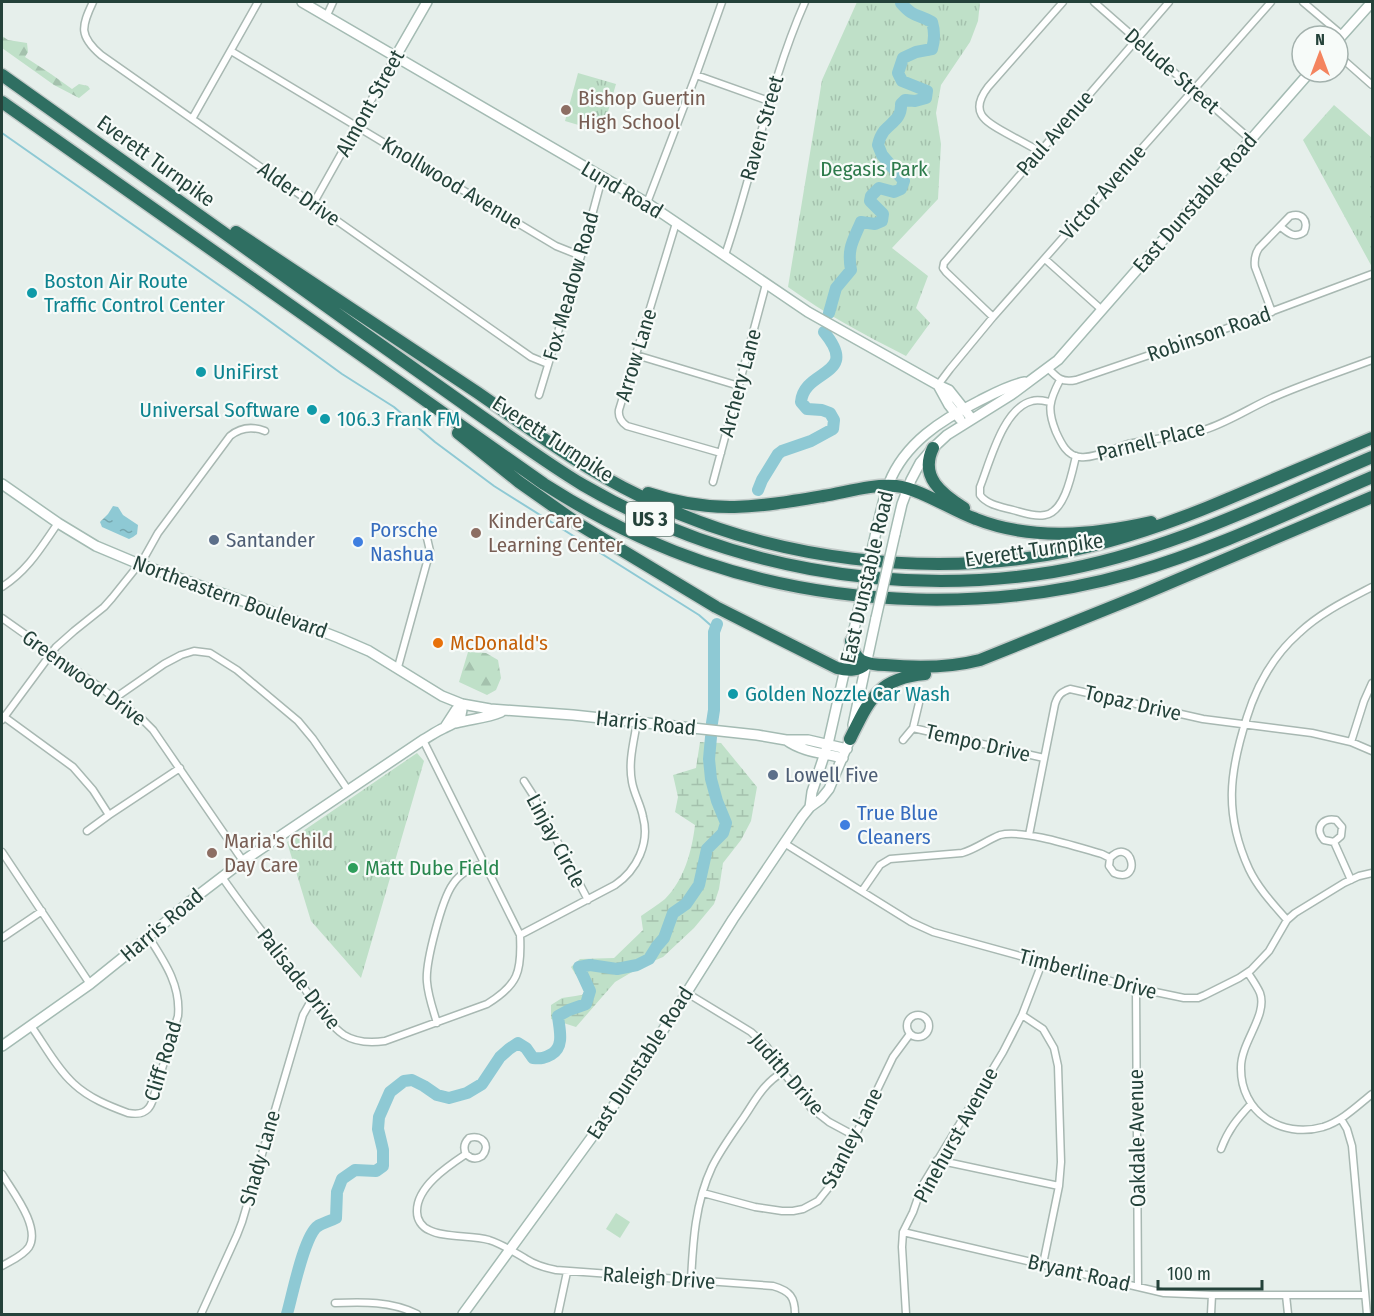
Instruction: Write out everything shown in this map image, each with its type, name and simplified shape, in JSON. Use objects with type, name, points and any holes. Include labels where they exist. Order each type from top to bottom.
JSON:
[{"type":"highway","name":"Everett Turnpike","points":[[2,75],[561,471],[654,521],[713,544],[767,560],[834,573],[916,581],[980,580],[1054,572],[1170,542],[1372,457]]},
{"type":"highway","points":[[30,95],[614,483],[670,510],[726,531],[764,542],[839,556],[897,562],[979,562],[1065,551],[1141,532],[1183,518],[1372,438]]},
{"type":"highway","name":"Everett Turnpike","points":[[2,102],[544,484],[631,533],[677,553],[730,570],[787,584],[848,594],[910,599],[966,599],[1035,593],[1096,582],[1192,553],[1372,477]]},
{"type":"highway","points":[[390,377],[502,470],[565,516],[716,607],[834,667],[845,670],[857,669],[867,663]]},
{"type":"highway","points":[[933,448],[928,460],[931,477],[937,486],[968,510],[988,521],[1014,530]]},
{"type":"highway","points":[[571,456],[641,491],[674,501],[739,508],[888,486],[908,488],[991,525],[1014,530],[1058,534],[1098,531],[1153,521],[1230,498]]},
{"type":"highway","points":[[847,748],[869,703],[887,685],[905,677],[945,672],[1058,630],[1372,497]]},
{"type":"highway","points":[[851,641],[855,655],[867,663],[910,667],[965,664]]},
{"type":"street","name":"Alder Drive","points":[[93,2],[85,20],[85,36],[90,45],[101,55],[531,357],[548,364]]},
{"type":"street","points":[[192,119],[258,2]]},
{"type":"street","name":"Lund Road","points":[[302,2],[647,203],[816,316],[938,386],[949,390],[964,409],[968,421]]},
{"type":"street","points":[[327,15],[333,2]]},
{"type":"street","name":"Almont Street","points":[[313,204],[427,2]]},
{"type":"street","points":[[647,203],[722,2]]},
{"type":"street","name":"Raven Street","points":[[725,255],[769,100],[805,2]]},
{"type":"street","points":[[1039,152],[989,124],[982,117],[979,109],[980,101],[983,94],[1063,2]]},
{"type":"street","name":"Delude Street","points":[[1094,2],[1251,140]]},
{"type":"street","name":"Paul Avenue","points":[[993,317],[946,272],[943,266],[947,258],[1168,2]]},
{"type":"street","name":"Victor Avenue","points":[[938,386],[993,317],[1272,2]]},
{"type":"street","points":[[1303,2],[1326,24]]},
{"type":"street","points":[[1350,26],[1372,2]]},
{"type":"street","name":"Knollwood Avenue","points":[[231,51],[556,246],[581,256]]},
{"type":"street","points":[[1350,66],[1372,85]]},
{"type":"street","points":[[696,75],[769,100]]},
{"type":"street","name":"East Dunstable Road","points":[[463,1314],[600,1126],[784,843],[810,807],[826,793],[836,776],[847,748],[895,534],[908,488],[918,466],[943,439],[1011,395],[1064,355],[1300,84]]},
{"type":"street","name":"Fox Meadow Road","points":[[540,395],[602,178]]},
{"type":"street","name":"Arrow Lane","points":[[676,223],[619,417],[629,426],[721,453]]},
{"type":"street","points":[[1272,312],[1255,267],[1254,257],[1259,248],[1281,226]]},
{"type":"street","points":[[1045,259],[1102,310]]},
{"type":"street","name":"Robinson Road","points":[[1060,380],[1068,382],[1076,380],[1272,312],[1372,274]]},
{"type":"street","name":"Archery Lane","points":[[713,482],[766,284]]},
{"type":"street","points":[[636,355],[739,386]]},
{"type":"street","name":"Parnell Place","points":[[1050,402],[1051,417],[1068,452],[1076,456],[1088,456],[1128,444],[1205,429],[1274,397],[1372,360]]},
{"type":"street","points":[[1048,368],[1060,380],[1050,402],[1033,400],[1009,418],[1001,432],[980,487],[980,495],[989,503],[1040,516],[1051,514],[1062,500],[1076,456]]},
{"type":"street","name":"East Dunstable Road","points":[[810,807],[812,792],[827,749],[888,486],[900,462],[915,443],[933,428],[1006,388],[1028,382]]},
{"type":"street","name":"Lund Road","points":[[938,386],[956,414],[968,421]]},
{"type":"street","points":[[109,815],[93,790],[73,767],[2,717],[61,642],[112,598],[144,558],[158,533],[230,436],[246,428],[265,430]]},
{"type":"street","name":"Northeastern Boulevard","points":[[2,484],[96,546],[369,651],[442,696],[462,704]]},
{"type":"street","points":[[2,587],[29,564],[58,523]]},
{"type":"street","points":[[398,667],[430,551],[427,538]]},
{"type":"street","points":[[1287,920],[1261,889],[1252,875],[1243,852],[1234,820],[1232,796],[1236,750],[1259,684],[1271,664],[1290,641],[1326,612],[1372,587]]},
{"type":"street","name":"Greenwood Drive","points":[[2,618],[115,698],[153,730],[243,861]]},
{"type":"street","points":[[115,698],[181,655],[194,651],[210,653],[237,670],[298,721],[348,790]]},
{"type":"street","points":[[1351,742],[1372,683]]},
{"type":"street","name":"Topaz Drive","points":[[1029,835],[1055,704],[1062,692],[1070,689],[1188,716],[1244,725]]},
{"type":"street","points":[[903,740],[912,728],[919,703]]},
{"type":"street","name":"Harris Road","points":[[450,725],[456,710],[462,704],[786,740],[798,747],[847,748]]},
{"type":"street","name":"Harris Road","points":[[2,1046],[90,984],[243,861],[423,740],[450,725],[492,716],[506,710]]},
{"type":"street","points":[[520,935],[615,885],[626,878],[634,868],[642,849],[645,833],[645,825],[630,771],[637,722]]},
{"type":"street","points":[[1244,725],[1312,733],[1351,742],[1372,750]]},
{"type":"street","name":"Tempo Drive","points":[[912,728],[1044,758]]},
{"type":"street","name":"Palisade Drive","points":[[222,877],[336,1029],[359,1042],[385,1041],[486,1004],[500,995],[510,987],[518,972],[520,935],[423,740]]},
{"type":"street","points":[[87,831],[180,768]]},
{"type":"street","name":"Linjay Circle","points":[[524,781],[588,900]]},
{"type":"street","points":[[862,891],[880,865],[890,859],[969,851],[1010,833],[1029,835],[1110,858]]},
{"type":"street","points":[[1334,842],[1351,880]]},
{"type":"street","name":"Timberline Drive","points":[[784,843],[911,922],[933,932],[1136,988],[1190,999],[1205,995],[1248,973],[1263,959],[1287,920],[1304,907],[1351,880],[1372,873]]},
{"type":"street","points":[[2,852],[90,984]]},
{"type":"street","points":[[437,1023],[426,973],[430,952],[444,904],[453,884],[465,872],[483,863]]},
{"type":"street","points":[[2,938],[42,911]]},
{"type":"street","name":"Cliff Road","points":[[31,1026],[75,1086],[92,1097],[128,1113],[146,1112],[152,1102],[179,1008],[172,977],[148,936]]},
{"type":"street","name":"Pinehurst Avenue","points":[[906,1314],[903,1232],[922,1186],[1003,1052],[1022,1015],[1042,963]]},
{"type":"street","points":[[1248,973],[1259,991],[1261,1001],[1259,1014],[1243,1050],[1241,1067],[1243,1084],[1251,1104],[1273,1124],[1292,1130],[1306,1131],[1341,1119],[1372,1094]]},
{"type":"street","name":"Oakdale Avenue","points":[[1136,988],[1138,1287]]},
{"type":"street","name":"Judith Drive","points":[[687,993],[751,1032],[767,1047],[783,1072],[812,1108],[829,1122],[855,1136]]},
{"type":"street","name":"Shady Lane","points":[[201,1314],[242,1222],[303,1015],[312,999]]},
{"type":"street","points":[[1022,1015],[1043,1029],[1050,1041],[1058,1066],[1059,1186],[1043,1264]]},
{"type":"street","name":"Stanley Lane","points":[[703,1193],[769,1210],[794,1211],[811,1206],[824,1194],[893,1057],[910,1034]]},
{"type":"street","points":[[691,1280],[695,1224],[712,1168],[768,1083],[783,1072]]},
{"type":"street","points":[[1221,1149],[1234,1123],[1251,1104]]},
{"type":"street","points":[[1341,1119],[1352,1146],[1367,1314]]},
{"type":"street","name":"Raleigh Drive","points":[[466,1154],[441,1172],[423,1192],[417,1206],[417,1217],[424,1227],[434,1232],[480,1238],[497,1243],[537,1265],[567,1272],[780,1288],[789,1293],[792,1298],[795,1314]]},
{"type":"street","points":[[937,1160],[1059,1186]]},
{"type":"street","points":[[2,1174],[24,1209],[32,1233],[28,1248],[2,1266]]},
{"type":"street","name":"Bryant Road","points":[[903,1232],[1164,1293],[1365,1295]]},
{"type":"street","points":[[558,1314],[567,1272]]},
{"type":"street","points":[[1211,1314],[1212,1295]]},
{"type":"street","points":[[1286,1295],[1288,1314]]},
{"type":"street","points":[[335,1303],[377,1303],[417,1314]]},
{"type":"green space","name":"Degasis Park","points":[[857,2],[980,2],[978,21],[970,42],[941,85],[936,113],[941,144],[938,199],[892,248],[928,276],[916,308],[930,323],[906,356],[860,332],[788,287],[822,80]]},
{"type":"green space","points":[[2,36],[8,40],[27,43],[28,52],[25,57],[72,89],[79,84],[88,86],[90,89],[79,98],[54,85],[2,48]]},
{"type":"green space","points":[[578,73],[616,84],[602,132],[565,121]]},
{"type":"green space","points":[[1334,105],[1372,138],[1372,267],[1303,140]]},
{"type":"green space","points":[[468,652],[486,653],[498,660],[501,678],[496,690],[487,695],[459,682]]},
{"type":"green space","points":[[700,742],[721,743],[757,787],[751,821],[741,840],[723,863],[714,904],[694,928],[663,957],[615,982],[576,1027],[551,1019],[551,1005],[562,998],[582,995],[586,991],[571,967],[580,959],[614,958],[643,930],[641,916],[665,899],[682,874],[692,845],[695,825],[675,812],[678,797],[673,775],[696,768]]},
{"type":"green space","points":[[417,753],[424,761],[361,978],[311,921],[287,842]]},
{"type":"green space","points":[[616,1213],[630,1222],[620,1238],[606,1229]]},
{"type":"water","points":[[113,506],[118,507],[123,515],[138,525],[137,534],[133,537],[129,539],[102,527],[100,522]]},
{"type":"waterway","points":[[829,313],[836,288],[851,270],[850,250],[861,222],[875,224],[882,221],[883,214],[870,201],[871,196],[879,188],[894,192],[901,189],[904,181],[882,155],[878,145],[880,138],[898,116],[901,104],[905,100],[915,101],[926,98],[927,91],[902,81],[898,73],[903,58],[916,52],[932,49],[934,42],[932,22],[915,15],[901,2]]},
{"type":"waterway","points":[[2,133],[342,374],[394,407],[435,442],[494,486],[699,615],[715,629]]},
{"type":"waterway","points":[[758,490],[778,454],[811,441],[833,429],[834,420],[830,413],[807,409],[801,402],[804,391],[811,383],[834,365],[836,357],[834,347],[824,332]]},
{"type":"waterway","points":[[712,723],[714,632],[717,624]]},
{"type":"waterway","points":[[287,1314],[308,1241],[318,1226],[336,1218],[337,1192],[342,1179],[355,1170],[376,1171],[383,1166],[383,1150],[378,1129],[379,1117],[390,1092],[404,1081],[412,1080],[437,1095],[449,1098],[467,1093],[482,1084],[500,1057],[518,1043],[526,1048],[533,1058],[550,1055],[556,1051],[560,1042],[558,1016],[586,1004],[590,991],[579,967],[590,965],[617,969],[637,965],[649,959],[664,938],[673,913],[686,904],[699,885],[707,849],[723,833],[726,823],[711,779],[709,759],[711,737]]},
{"type":"place","name":"Bishop Guertin High School","points":[[566,110]]},
{"type":"place","name":"Boston Air Route Traffic Control Center","points":[[32,293]]},
{"type":"place","name":"UniFirst","points":[[201,372]]},
{"type":"place","name":"Universal Software","points":[[312,410]]},
{"type":"place","name":"106.3 Frank FM","points":[[325,419]]},
{"type":"place","name":"KinderCare Learning Center","points":[[476,533]]},
{"type":"place","name":"Santander","points":[[214,540]]},
{"type":"place","name":"Porsche Nashua","points":[[358,542]]},
{"type":"place","name":"McDonald's","points":[[438,643]]},
{"type":"place","name":"Golden Nozzle Car Wash","points":[[733,694]]},
{"type":"place","name":"Lowell Five","points":[[773,775]]},
{"type":"place","name":"True Blue Cleaners","points":[[845,825]]},
{"type":"place","name":"Maria's Child Day Care","points":[[212,853]]},
{"type":"place","name":"Matt Dube Field","points":[[353,868]]}]
